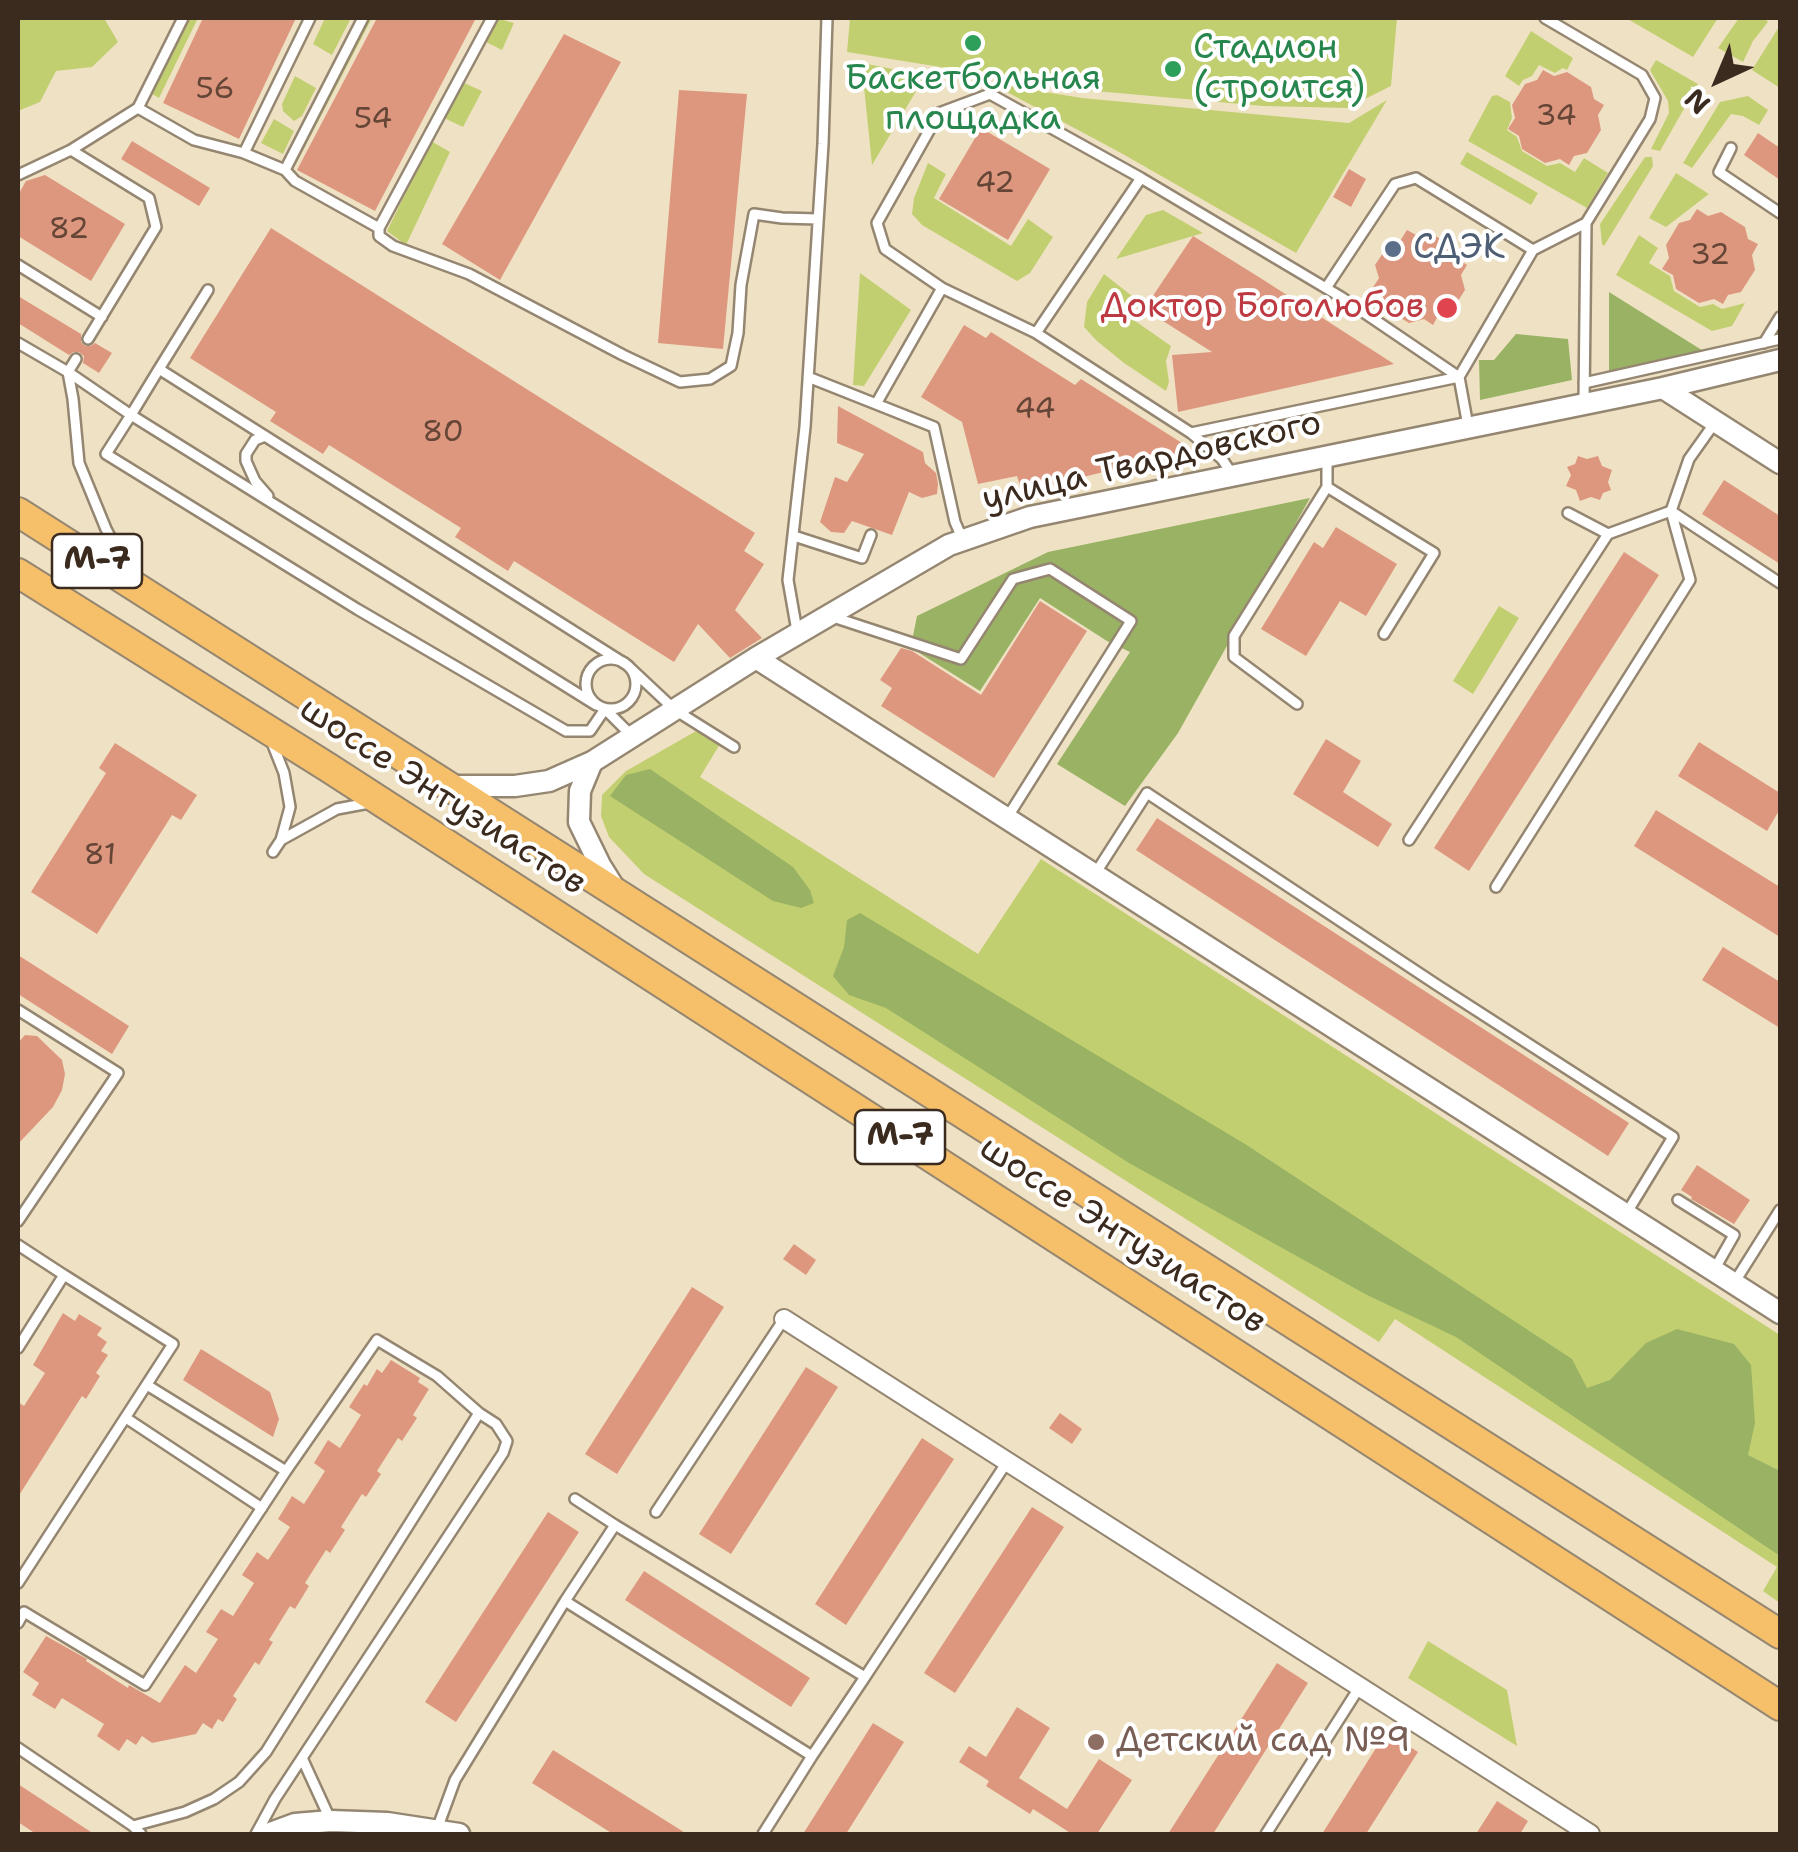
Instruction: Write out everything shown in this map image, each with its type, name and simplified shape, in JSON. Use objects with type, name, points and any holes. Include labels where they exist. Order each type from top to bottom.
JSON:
[{"type":"highway","name":"шоссе Энтузиастов","points":[[18,512],[1780,1634]]},
{"type":"highway","name":"шоссе Энтузиастов","points":[[18,574],[380,801],[1780,1706]]},
{"type":"street","name":"улица Твардовского","points":[[450,786],[515,786],[549,781],[592,762],[756,658],[949,546],[1030,517],[1468,426],[1584,392],[1663,388],[1780,360]]},
{"type":"street","points":[[1663,388],[1780,463]]},
{"type":"street","points":[[756,658],[1780,1313]]},
{"type":"street","points":[[592,762],[580,791],[579,822],[621,898]]},
{"type":"street","points":[[784,1319],[1585,1833]]},
{"type":"street","points":[[268,1834],[295,1824],[331,1821],[459,1834]]},
{"type":"lane","points":[[18,175],[71,150],[138,108],[183,18]]},
{"type":"lane","points":[[244,153],[310,18]]},
{"type":"lane","points":[[284,170],[364,18]]},
{"type":"lane","points":[[492,18],[379,228],[379,236],[393,246],[469,274],[680,382],[710,378],[732,366],[754,214],[818,219]]},
{"type":"lane","points":[[798,634],[788,580],[808,377],[828,18]]},
{"type":"lane","points":[[1545,18],[1642,75],[1655,98],[1650,119],[1586,223],[1584,392],[1780,339]]},
{"type":"lane","points":[[1233,475],[1222,459],[1190,433],[1036,333],[942,288],[885,249],[877,224],[939,113],[990,94],[1142,178],[1326,288],[1459,376]]},
{"type":"lane","points":[[138,108],[194,140],[244,153],[284,170],[295,181],[379,228]]},
{"type":"lane","points":[[1730,148],[1719,172],[1780,213]]},
{"type":"lane","points":[[71,150],[149,198],[156,227],[88,338]]},
{"type":"lane","points":[[1036,333],[1142,178]]},
{"type":"lane","points":[[1326,288],[1395,184],[1416,178],[1533,250]]},
{"type":"lane","points":[[1468,426],[1459,376],[1533,250],[1586,223]]},
{"type":"lane","points":[[18,265],[102,317]]},
{"type":"lane","points":[[876,404],[942,288]]},
{"type":"lane","points":[[208,290],[106,454],[357,609],[566,731],[590,730],[600,707]]},
{"type":"lane","points":[[1764,343],[1780,316]]},
{"type":"lane","points":[[18,343],[600,707],[615,710],[632,699],[636,680],[627,664],[606,659],[597,663],[586,679],[586,688],[589,698],[600,707],[633,736]]},
{"type":"lane","points":[[76,359],[68,372],[79,463],[106,529],[137,586]]},
{"type":"lane","points":[[159,369],[627,664],[674,710],[734,747]]},
{"type":"lane","points":[[1190,433],[1459,376]]},
{"type":"lane","points":[[808,377],[934,427],[963,541]]},
{"type":"lane","points":[[1496,887],[1690,580],[1671,511],[1689,459],[1716,421]]},
{"type":"lane","points":[[266,436],[255,440],[246,460],[254,481],[276,506]]},
{"type":"lane","points":[[1297,704],[1234,657],[1234,636],[1327,487],[1326,455]]},
{"type":"lane","points":[[1327,487],[1434,554],[1384,634]]},
{"type":"lane","points":[[1408,840],[1608,534],[1671,511]]},
{"type":"lane","points":[[1671,511],[1780,583]]},
{"type":"lane","points":[[1568,513],[1608,534]]},
{"type":"lane","points":[[794,536],[862,558],[872,535]]},
{"type":"lane","points":[[829,616],[961,659],[1013,578],[1050,569],[1131,621],[1007,818]]},
{"type":"lane","points":[[266,728],[284,773],[290,807],[273,852]]},
{"type":"lane","points":[[1095,874],[1147,793],[1672,1137],[1626,1214]]},
{"type":"lane","points":[[280,840],[337,809],[380,801]]},
{"type":"lane","points":[[18,1010],[118,1073],[18,1221]]},
{"type":"lane","points":[[1678,1200],[1734,1235],[1714,1270]]},
{"type":"lane","points":[[1734,1283],[1780,1210]]},
{"type":"lane","points":[[18,1245],[174,1344],[18,1583]]},
{"type":"lane","points":[[18,1348],[64,1276]]},
{"type":"lane","points":[[656,1512],[784,1319]]},
{"type":"lane","points":[[18,1623],[21,1610],[145,1685],[377,1340],[437,1376],[496,1424],[507,1441],[503,1453],[274,1799],[256,1834]]},
{"type":"lane","points":[[147,1384],[286,1471]]},
{"type":"lane","points":[[133,1826],[185,1812],[214,1799],[240,1782],[266,1752],[478,1413]]},
{"type":"lane","points":[[126,1418],[262,1508]]},
{"type":"lane","points":[[762,1834],[1006,1462]]},
{"type":"lane","points":[[575,1499],[865,1677]]},
{"type":"lane","points":[[436,1832],[455,1780],[615,1525]]},
{"type":"lane","points":[[565,1600],[812,1756]]},
{"type":"lane","points":[[1266,1834],[1359,1688]]},
{"type":"lane","points":[[18,1748],[141,1834]]},
{"type":"lane","points":[[302,1758],[331,1821]]},
{"type":"green space","points":[[18,18],[104,18],[118,42],[92,67],[56,71],[40,102],[18,111]]},
{"type":"green space","points":[[188,18],[198,18],[159,98],[150,93]]},
{"type":"green space","points":[[325,18],[351,18],[332,55],[313,44]]},
{"type":"green space","points":[[368,18],[372,18],[296,164],[291,163]]},
{"type":"green space","points":[[496,18],[514,23],[502,50],[484,41]]},
{"type":"green space","name":"Стадион (строится)","points":[[850,18],[1397,18],[1391,86],[1347,108],[1263,106],[1084,90],[847,52]]},
{"type":"green space","points":[[1626,18],[1718,18],[1693,57]]},
{"type":"green space","points":[[1739,18],[1764,18],[1768,22],[1743,62],[1718,48]]},
{"type":"green space","points":[[1780,25],[1780,88],[1752,70]]},
{"type":"green space","points":[[1531,31],[1573,58],[1567,70],[1555,73],[1539,65],[1519,86],[1505,76]]},
{"type":"green space","points":[[1656,60],[1698,84],[1660,151],[1651,149],[1669,113],[1668,101],[1650,70]]},
{"type":"green space","points":[[852,61],[928,76],[872,165],[863,77],[847,76]]},
{"type":"green space","points":[[295,76],[316,88],[302,116],[294,121],[283,111],[282,104]]},
{"type":"green space","points":[[462,82],[482,91],[463,127],[442,117]]},
{"type":"green space","points":[[990,83],[1082,98],[1349,123],[1387,100],[1296,253]]},
{"type":"green space","points":[[1492,96],[1510,102],[1512,118],[1507,130],[1517,137],[1522,151],[1547,166],[1560,163],[1575,172],[1584,158],[1608,173],[1587,208],[1468,141]]},
{"type":"green space","points":[[1748,96],[1768,110],[1759,125],[1731,114],[1692,168],[1683,163],[1720,102]]},
{"type":"green space","points":[[274,119],[294,131],[283,154],[261,143]]},
{"type":"green space","points":[[431,141],[450,152],[406,245],[387,231]]},
{"type":"green space","points":[[1467,152],[1538,193],[1531,205],[1460,164]]},
{"type":"green space","points":[[1645,157],[1652,157],[1653,166],[1604,246],[1600,224]]},
{"type":"green space","points":[[928,163],[946,174],[934,198],[1011,246],[1028,219],[1053,237],[1030,273],[1017,281],[922,225],[912,214]]},
{"type":"green space","points":[[1676,173],[1709,194],[1666,227],[1649,218]]},
{"type":"green space","points":[[1163,210],[1203,233],[1116,259],[1146,215]]},
{"type":"green space","points":[[1639,235],[1658,248],[1649,263],[1670,276],[1674,291],[1700,307],[1713,304],[1722,309],[1745,303],[1732,326],[1712,331],[1616,275]]},
{"type":"green space","points":[[860,273],[911,310],[864,386],[853,385]]},
{"type":"green space","points":[[1104,274],[1132,296],[1128,316],[1171,346],[1166,361],[1166,391],[1124,363],[1084,327],[1087,302]]},
{"type":"green space","points":[[1609,292],[1705,352],[1609,372]]},
{"type":"green space","points":[[1516,334],[1568,339],[1572,380],[1480,400],[1479,360],[1494,360]]},
{"type":"green space","points":[[1310,498],[1178,733],[1125,806],[1057,764],[1130,652],[1040,598],[980,691],[905,644],[896,643],[913,636],[917,616],[1048,552]]},
{"type":"green space","points":[[1499,606],[1519,618],[1473,694],[1453,681]]},
{"type":"green space","points":[[698,730],[720,744],[700,777],[978,954],[1041,859],[1780,1335],[1780,1603],[1763,1591],[1777,1567],[1395,1319],[1379,1342],[644,874],[609,837],[601,816],[602,795],[626,771]]},
{"type":"green space","points":[[650,769],[793,867],[810,890],[814,903],[801,908],[773,901],[610,796],[626,775]]},
{"type":"green space","points":[[860,913],[1245,1144],[1572,1359],[1587,1388],[1610,1380],[1646,1343],[1677,1329],[1734,1344],[1751,1365],[1755,1423],[1748,1455],[1780,1471],[1780,1556],[1456,1337],[1367,1295],[1129,1163],[886,1008],[849,995],[833,976],[844,947],[847,920]]},
{"type":"green space","points":[[1428,1641],[1507,1690],[1517,1746],[1408,1678]]},
{"type":"building","points":[[203,18],[296,18],[239,139],[163,103]]},
{"type":"building","points":[[377,18],[476,18],[375,211],[297,170]]},
{"type":"building","points":[[564,34],[621,62],[500,280],[442,244]]},
{"type":"building","points":[[1543,70],[1554,76],[1567,72],[1591,87],[1594,99],[1604,105],[1598,115],[1601,130],[1587,153],[1574,156],[1569,165],[1560,159],[1545,163],[1522,149],[1519,136],[1508,129],[1515,118],[1512,105],[1525,84],[1537,80]]},
{"type":"building","points":[[679,90],[747,94],[723,349],[658,343]]},
{"type":"building","points":[[981,128],[1050,169],[1008,240],[939,199]]},
{"type":"building","points":[[1758,133],[1780,148],[1780,180],[1744,155]]},
{"type":"building","points":[[132,141],[210,188],[199,206],[121,159]]},
{"type":"building","points":[[1349,169],[1366,179],[1351,207],[1333,197]]},
{"type":"building","points":[[45,175],[125,224],[91,281],[18,236],[18,195],[26,181]]},
{"type":"building","points":[[1697,209],[1708,216],[1721,212],[1745,227],[1748,239],[1758,244],[1752,255],[1755,270],[1741,292],[1728,295],[1723,304],[1714,299],[1699,303],[1676,289],[1673,275],[1662,269],[1669,258],[1666,245],[1679,223],[1690,220]]},
{"type":"building","points":[[271,228],[755,533],[744,551],[764,564],[735,610],[762,638],[730,658],[698,624],[674,662],[514,561],[508,571],[455,537],[461,528],[329,445],[323,454],[270,421],[276,412],[190,358]]},
{"type":"building","points":[[1407,230],[1418,236],[1430,233],[1455,247],[1458,259],[1467,265],[1461,275],[1465,290],[1451,312],[1438,316],[1433,325],[1424,319],[1409,323],[1386,309],[1383,296],[1372,289],[1379,278],[1375,265],[1389,244],[1400,241]]},
{"type":"building","points":[[1193,236],[1394,364],[1178,412],[1172,355],[1212,352],[1144,309]]},
{"type":"building","points":[[18,296],[81,334],[85,346],[95,343],[112,353],[99,373],[83,363],[84,356],[79,352],[69,355],[18,323]]},
{"type":"building","points":[[964,325],[986,338],[991,332],[1075,385],[1081,379],[1193,450],[1022,492],[1017,476],[978,484],[962,422],[921,397]]},
{"type":"building","points":[[838,406],[923,452],[925,463],[936,473],[937,494],[922,498],[909,492],[892,535],[852,521],[844,533],[831,532],[820,522],[835,477],[847,482],[864,454],[837,443]]},
{"type":"building","points":[[1578,456],[1598,456],[1602,466],[1612,470],[1608,482],[1611,490],[1603,493],[1600,500],[1591,497],[1580,501],[1576,490],[1566,486],[1571,475],[1567,467],[1575,464]]},
{"type":"building","points":[[1724,480],[1780,516],[1780,564],[1702,514]]},
{"type":"building","points":[[1336,527],[1397,564],[1366,616],[1340,601],[1306,656],[1261,629],[1314,542],[1323,548]]},
{"type":"building","points":[[1624,552],[1659,575],[1469,871],[1434,848]]},
{"type":"building","points":[[1040,601],[1087,631],[994,778],[881,706],[892,688],[880,680],[901,648],[981,695]]},
{"type":"building","points":[[1326,739],[1361,761],[1343,792],[1392,824],[1378,847],[1293,794]]},
{"type":"building","points":[[1699,742],[1780,793],[1780,809],[1767,831],[1678,776]]},
{"type":"building","points":[[115,743],[197,795],[181,820],[172,815],[97,934],[31,892],[106,773],[99,768]]},
{"type":"building","points":[[1656,810],[1780,887],[1780,937],[1634,846]]},
{"type":"building","points":[[1157,818],[1629,1123],[1608,1156],[1136,850]]},
{"type":"building","points":[[1723,947],[1780,982],[1780,1028],[1702,980]]},
{"type":"building","points":[[18,955],[129,1026],[112,1054],[18,994]]},
{"type":"building","points":[[25,1035],[37,1036],[62,1060],[65,1074],[53,1107],[18,1144],[18,1043]]},
{"type":"building","points":[[1697,1165],[1750,1200],[1734,1224],[1681,1190]]},
{"type":"building","points":[[794,1244],[816,1260],[806,1275],[783,1259]]},
{"type":"building","points":[[692,1287],[724,1307],[617,1474],[585,1454]]},
{"type":"building","points":[[63,1313],[75,1321],[79,1314],[102,1328],[97,1335],[107,1342],[101,1351],[108,1355],[86,1399],[82,1396],[18,1497],[18,1402],[24,1406],[45,1373],[33,1365]]},
{"type":"building","points":[[201,1349],[270,1392],[279,1419],[273,1437],[183,1380]]},
{"type":"building","points":[[391,1360],[420,1378],[418,1382],[429,1389],[413,1415],[417,1418],[402,1441],[398,1438],[377,1471],[381,1474],[366,1497],[362,1494],[341,1527],[345,1530],[330,1553],[326,1550],[305,1583],[309,1586],[295,1609],[290,1606],[259,1665],[255,1662],[233,1696],[237,1699],[223,1722],[218,1719],[212,1729],[203,1723],[196,1734],[152,1743],[142,1736],[136,1745],[127,1739],[119,1751],[97,1736],[104,1724],[62,1698],[55,1709],[32,1695],[39,1683],[23,1672],[46,1636],[128,1688],[129,1685],[160,1703],[185,1665],[196,1673],[218,1639],[206,1632],[221,1609],[233,1616],[254,1583],[242,1575],[257,1552],[268,1560],[290,1527],[278,1519],[292,1496],[304,1504],[325,1471],[314,1463],[328,1440],[340,1448],[361,1415],[349,1407],[377,1369],[382,1373]]},
{"type":"building","points":[[806,1367],[838,1387],[731,1554],[699,1534]]},
{"type":"building","points":[[1060,1413],[1082,1429],[1072,1444],[1049,1428]]},
{"type":"building","points":[[922,1438],[954,1459],[846,1625],[815,1604]]},
{"type":"building","points":[[1032,1507],[1064,1527],[955,1693],[924,1673]]},
{"type":"building","points":[[548,1512],[579,1532],[456,1722],[425,1702]]},
{"type":"building","points":[[644,1571],[810,1678],[791,1707],[625,1600]]},
{"type":"building","points":[[1277,1663],[1308,1683],[1213,1834],[1168,1834]]},
{"type":"building","points":[[1017,1707],[1050,1728],[1019,1778],[1067,1809],[1099,1759],[1132,1780],[1097,1834],[1072,1834],[1033,1809],[1030,1814],[986,1786],[989,1781],[959,1762],[969,1746],[986,1757]]},
{"type":"building","points":[[873,1723],[904,1742],[846,1834],[803,1834]]},
{"type":"building","points":[[1386,1732],[1418,1752],[1366,1834],[1322,1834]]},
{"type":"building","points":[[553,1750],[687,1834],[613,1834],[532,1783]]},
{"type":"building","points":[[18,1784],[94,1834],[36,1834],[18,1822]]},
{"type":"building","points":[[1497,1801],[1528,1821],[1520,1834],[1476,1834]]},
{"type":"place","name":"Баскетбольная площадка","points":[[973,43]]},
{"type":"place","name":"Стадион (строится)","points":[[1173,69]]},
{"type":"place","name":"СДЭК","points":[[1393,249]]},
{"type":"place","name":"Доктор Боголюбов","points":[[1447,308]]},
{"type":"place","name":"Детский сад №9","points":[[1096,1742]]}]
